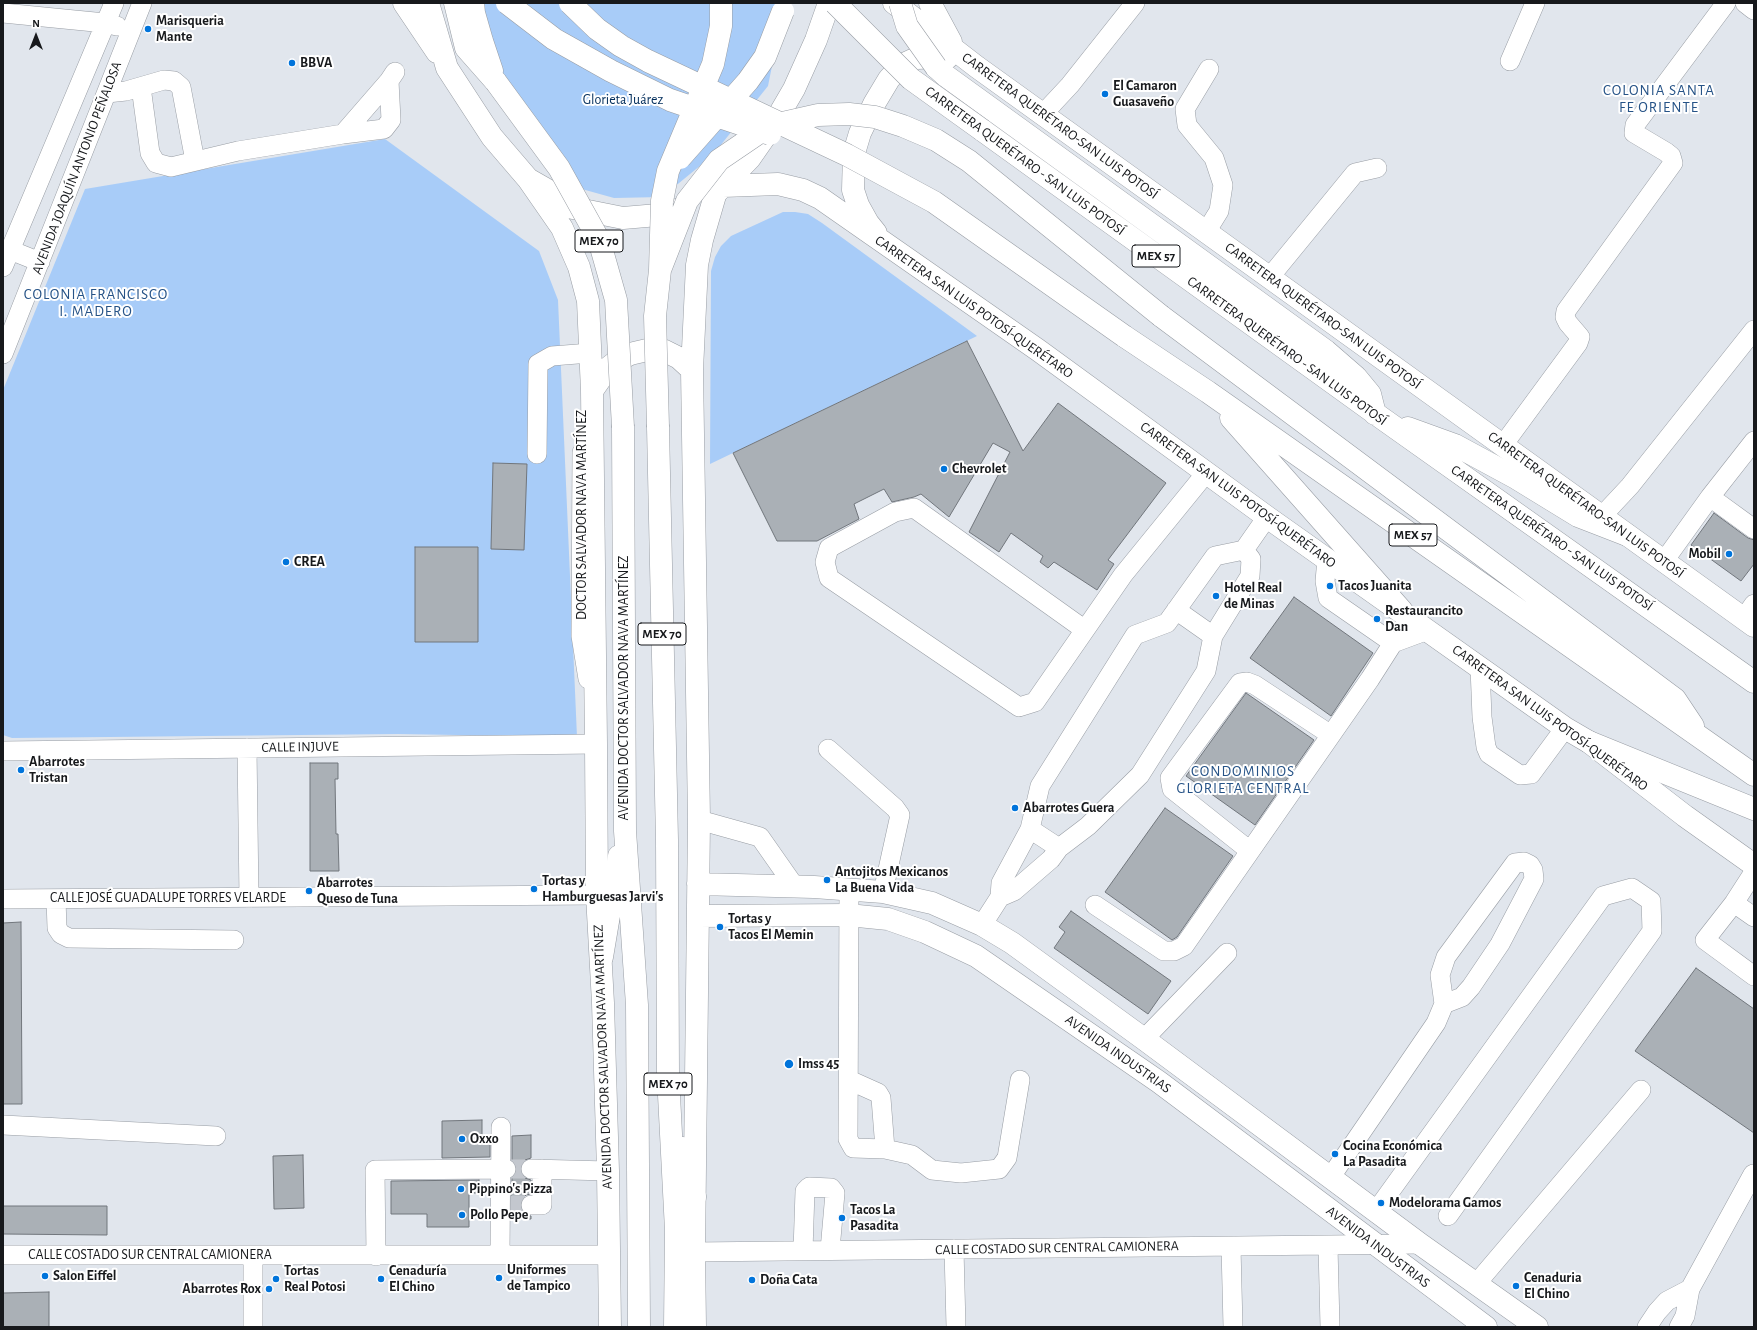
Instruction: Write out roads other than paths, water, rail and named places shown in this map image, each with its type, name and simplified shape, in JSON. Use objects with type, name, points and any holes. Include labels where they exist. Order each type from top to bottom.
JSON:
[{"type":"main road","points":[[404,3],[492,137],[528,179],[549,191],[573,208],[623,218],[658,216],[692,206],[720,189],[750,158],[773,125],[790,95],[816,40],[829,3]]},
{"type":"main road","points":[[428,3],[447,68]]},
{"type":"main road","points":[[455,3],[466,48],[496,82]]},
{"type":"main road","points":[[473,3],[482,41],[496,82]]},
{"type":"main road","points":[[507,3],[554,39],[611,71],[670,100],[758,131],[847,155]]},
{"type":"main road","points":[[570,3],[597,29],[634,53],[688,81],[847,155]]},
{"type":"main road","points":[[668,171],[713,64],[721,26],[721,3]]},
{"type":"main road","name":"CARRETERA QUERÉTARO - SAN LUIS POTOSÍ","points":[[835,3],[910,79],[1379,417],[1754,682]]},
{"type":"main road","name":"CARRETERA QUERÉTARO-SAN LUIS POTOSÍ","points":[[894,3],[977,67],[1627,535],[1664,561],[1750,616]]},
{"type":"main road","points":[[900,3],[907,26],[936,67],[952,81],[1326,351],[1356,377],[1370,394],[1379,417],[1455,445],[1516,478],[1578,516],[1627,535]]},
{"type":"main road","points":[[930,3],[954,48]]},
{"type":"main road","points":[[668,171],[748,81],[764,57],[785,6]]},
{"type":"main road","points":[[883,243],[868,223],[858,205],[853,190],[854,153],[860,133],[874,104],[889,79],[902,65],[917,58],[940,57],[977,67]]},
{"type":"main road","name":"AVENIDA DOCTOR SALVADOR NAVA MARTÍNEZ","points":[[496,82],[559,168],[599,240],[616,300],[623,427],[625,831],[636,1005],[639,1327]]},
{"type":"main road","points":[[660,270],[688,200],[719,160],[769,126],[818,115],[849,114],[875,117],[903,126],[936,140],[969,161],[1161,316],[1675,699],[1700,737]]},
{"type":"main road","name":"MEX 57","points":[[847,155],[934,202],[1124,336],[1208,392],[1754,775]]},
{"type":"main road","name":"MEX 70","points":[[668,171],[662,200],[660,270],[654,316],[658,427],[667,840],[668,1076],[676,1230],[675,1327]]},
{"type":"main road","name":"AVENIDA DOCTOR SALVADOR NAVA MARTÍNEZ","points":[[528,179],[562,228],[579,267],[588,302],[586,353],[596,736],[597,895],[602,957],[608,1171],[610,1327]]},
{"type":"main road","name":"CARRETERA SAN LUIS POTOSÍ-QUERÉTARO","points":[[720,189],[778,184],[803,190],[820,198],[1038,350],[1267,517],[1402,611],[1565,728],[1589,742],[1685,816],[1754,865]]},
{"type":"main road","points":[[695,1327],[694,1252],[699,820],[692,370],[697,265],[707,219],[720,189]]},
{"type":"main road","points":[[587,391],[608,368],[617,361],[630,354],[647,350],[665,351],[679,358],[692,370]]},
{"type":"main road","points":[[1208,392],[1402,611]]},
{"type":"main road","points":[[1589,742],[1754,809]]},
{"type":"main road","points":[[602,957],[617,864],[625,831]]},
{"type":"main road","name":"AVENIDA INDUSTRIAS","points":[[698,884],[849,889],[883,892],[932,903],[982,925],[1012,943],[1162,1052],[1420,1244],[1537,1327]]},
{"type":"main road","name":"AVENIDA INDUSTRIAS","points":[[698,916],[848,914],[888,919],[925,932],[976,956],[1159,1082],[1486,1327]]},
{"type":"main road","points":[[1092,1035],[1104,1038],[1140,1057],[1162,1052]]},
{"type":"main road","points":[[668,1076],[678,1104],[685,1167],[695,1197]]},
{"type":"main road","points":[[1436,1290],[1454,1268]]},
{"type":"street","name":"AVENIDA JOAQUÍN ANTONIO PEÑALOSA","points":[[5,256],[114,3]]},
{"type":"street","name":"AVENIDA JOAQUÍN ANTONIO PEÑALOSA","points":[[3,354],[142,3]]},
{"type":"street","points":[[1043,114],[1070,85],[1135,3]]},
{"type":"street","points":[[1510,61],[1535,3]]},
{"type":"street","points":[[1503,445],[1578,343],[1580,337],[1568,323],[1565,317],[1566,311],[1673,163],[1671,156],[1666,152],[1634,133],[1635,125],[1726,3]]},
{"type":"street","points":[[1745,3],[1754,10]]},
{"type":"street","points":[[3,13],[106,23],[132,29]]},
{"type":"street","points":[[1206,232],[1218,211],[1223,185],[1214,158],[1187,125],[1185,108],[1209,69]]},
{"type":"street","points":[[141,87],[150,153],[156,164],[171,167],[238,151],[344,134],[384,130],[391,120],[392,77],[344,134]]},
{"type":"street","points":[[107,93],[126,91],[164,80],[174,81],[181,87],[195,161]]},
{"type":"street","points":[[1270,278],[1355,173],[1378,168]]},
{"type":"street","points":[[5,256],[40,262]]},
{"type":"street","points":[[1602,516],[1630,486],[1754,330]]},
{"type":"street","points":[[537,454],[538,364],[552,356],[586,353]]},
{"type":"street","points":[[1664,561],[1710,497],[1754,440]]},
{"type":"street","points":[[1085,630],[914,508],[895,512],[829,548],[825,562],[829,578],[1019,707],[1035,702],[1123,576],[1206,473]]},
{"type":"street","points":[[1710,497],[1754,529]]},
{"type":"street","points":[[982,925],[1000,897],[1001,883],[1030,829],[1040,786],[1135,635],[1167,623],[1215,556],[1244,550],[1267,517]]},
{"type":"street","points":[[1000,897],[1014,891],[1051,859],[1059,848],[1088,826],[1140,775],[1206,671],[1214,636],[1250,576],[1251,559],[1244,550]]},
{"type":"street","points":[[1327,559],[1325,582],[1328,598],[1393,643]]},
{"type":"street","points":[[1176,610],[1214,636]]},
{"type":"street","points":[[1095,905],[1164,951],[1174,951],[1184,946],[1331,735],[1393,643],[1428,630]]},
{"type":"street","points":[[1480,667],[1482,717],[1486,748],[1489,754],[1520,775],[1531,774],[1565,728]]},
{"type":"street","points":[[1250,851],[1172,789],[1170,778],[1240,683],[1247,682],[1255,685],[1331,735]]},
{"type":"street","name":"CALLE INJUVE","points":[[3,751],[247,748],[596,736]]},
{"type":"street","points":[[247,748],[249,898]]},
{"type":"street","points":[[828,748],[895,808],[900,815],[883,892]]},
{"type":"street","points":[[699,820],[760,837],[796,887]]},
{"type":"street","points":[[1030,829],[1059,848]]},
{"type":"street","points":[[1330,1178],[1436,1023],[1444,1004],[1440,975],[1446,957],[1515,863],[1524,862],[1530,865],[1533,870],[1534,879],[1500,944],[1471,987],[1462,997],[1444,1004]]},
{"type":"street","points":[[1754,872],[1734,903],[1705,940],[1754,976]]},
{"type":"street","points":[[1376,1211],[1603,896],[1632,888],[1652,901],[1652,931],[1448,1216]]},
{"type":"street","points":[[849,889],[848,1139],[853,1148],[885,1149],[912,1155],[932,1170],[961,1173],[999,1169],[1007,1158],[1020,1080]]},
{"type":"street","name":"CALLE JOSÉ GUADALUPE TORRES VELARDE","points":[[3,899],[597,895]]},
{"type":"street","points":[[56,899],[57,928],[61,934],[69,938],[234,940]]},
{"type":"street","points":[[1734,903],[1754,917]]},
{"type":"street","points":[[1144,1039],[1227,953]]},
{"type":"street","points":[[849,1080],[878,1093],[881,1098],[885,1149]]},
{"type":"street","points":[[1476,1284],[1641,1090]]},
{"type":"street","points":[[3,1125],[216,1136]]},
{"type":"street","points":[[500,1255],[504,1205],[504,1169],[501,1126]]},
{"type":"street","points":[[376,1256],[375,1170],[504,1169]]},
{"type":"street","points":[[531,1205],[542,1205],[536,1169],[608,1171]]},
{"type":"street","points":[[1679,1327],[1686,1316],[1690,1289],[1753,1174]]},
{"type":"street","points":[[803,1251],[805,1191],[809,1187],[832,1188],[835,1193],[830,1250]]},
{"type":"street","name":"CALLE COSTADO SUR CENTRAL CAMIONERA","points":[[694,1252],[1420,1244]]},
{"type":"street","points":[[1232,1246],[1233,1327]]},
{"type":"street","points":[[1328,1246],[1330,1327]]},
{"type":"street","points":[[954,1249],[956,1327]]},
{"type":"street","name":"CALLE COSTADO SUR CENTRAL CAMIONERA","points":[[3,1254],[376,1256],[609,1255]]},
{"type":"street","points":[[253,1255],[253,1327]]},
{"type":"street","points":[[1647,1327],[1657,1312],[1667,1301],[1690,1289]]},
{"type":"tunnel","points":[[506,1169],[531,1169]]},
{"type":"tunnel","points":[[506,1205],[531,1205]]},
{"type":"place","name":"Marisqueria Mante","points":[[148,29]]},
{"type":"place","name":"BBVA","points":[[292,63]]},
{"type":"place","name":"El Camaron Guasaveño","points":[[1105,94]]},
{"type":"place","name":"Chevrolet","points":[[944,469]]},
{"type":"place","name":"Mobil","points":[[1729,554]]},
{"type":"place","name":"CREA","points":[[286,562]]},
{"type":"place","name":"Tacos Juanita","points":[[1330,586]]},
{"type":"place","name":"Hotel Real de Minas","points":[[1216,596]]},
{"type":"place","name":"Restaurancito Dan","points":[[1377,619]]},
{"type":"place","name":"Abarrotes Tristan","points":[[21,770]]},
{"type":"place","name":"Abarrotes Guera","points":[[1015,808]]},
{"type":"place","name":"Antojitos Mexicanos La Buena Vida","points":[[827,880]]},
{"type":"place","name":"Tortas y Hamburguesas Jarvi's","points":[[534,889]]},
{"type":"place","name":"Abarrotes Queso de Tuna","points":[[309,891]]},
{"type":"place","name":"Tortas y Tacos El Memin","points":[[720,927]]},
{"type":"place","name":"Imss 45","points":[[789,1064]]},
{"type":"place","name":"Oxxo","points":[[462,1139]]},
{"type":"place","name":"Cocina Económica La Pasadita","points":[[1335,1154]]},
{"type":"place","name":"Pippino's Pizza","points":[[461,1189]]},
{"type":"place","name":"Modelorama Gamos","points":[[1381,1203]]},
{"type":"place","name":"Pollo Pepe","points":[[462,1215]]},
{"type":"place","name":"Tacos La Pasadita","points":[[842,1218]]},
{"type":"place","name":"Salon Eiffel","points":[[45,1276]]},
{"type":"place","name":"Uniformes de Tampico","points":[[499,1278]]},
{"type":"place","name":"Tortas Real Potosi","points":[[276,1279]]},
{"type":"place","name":"Cenaduría El Chino","points":[[381,1279]]},
{"type":"place","name":"Doña Cata","points":[[752,1280]]},
{"type":"place","name":"Cenaduria El Chino","points":[[1516,1286]]},
{"type":"place","name":"Abarrotes Rox","points":[[269,1289]]},
{"type":"district","name":"COLONIA SANTA FE ORIENTE","points":[[1659,98]]},
{"type":"district","name":"COLONIA FRANCISCO I. MADERO","points":[[96,302]]},
{"type":"district","name":"CONDOMINIOS GLORIETA CENTRAL","points":[[1243,780]]},
{"type":"park label","name":"Glorieta Juárez","points":[[623,100]]}]
